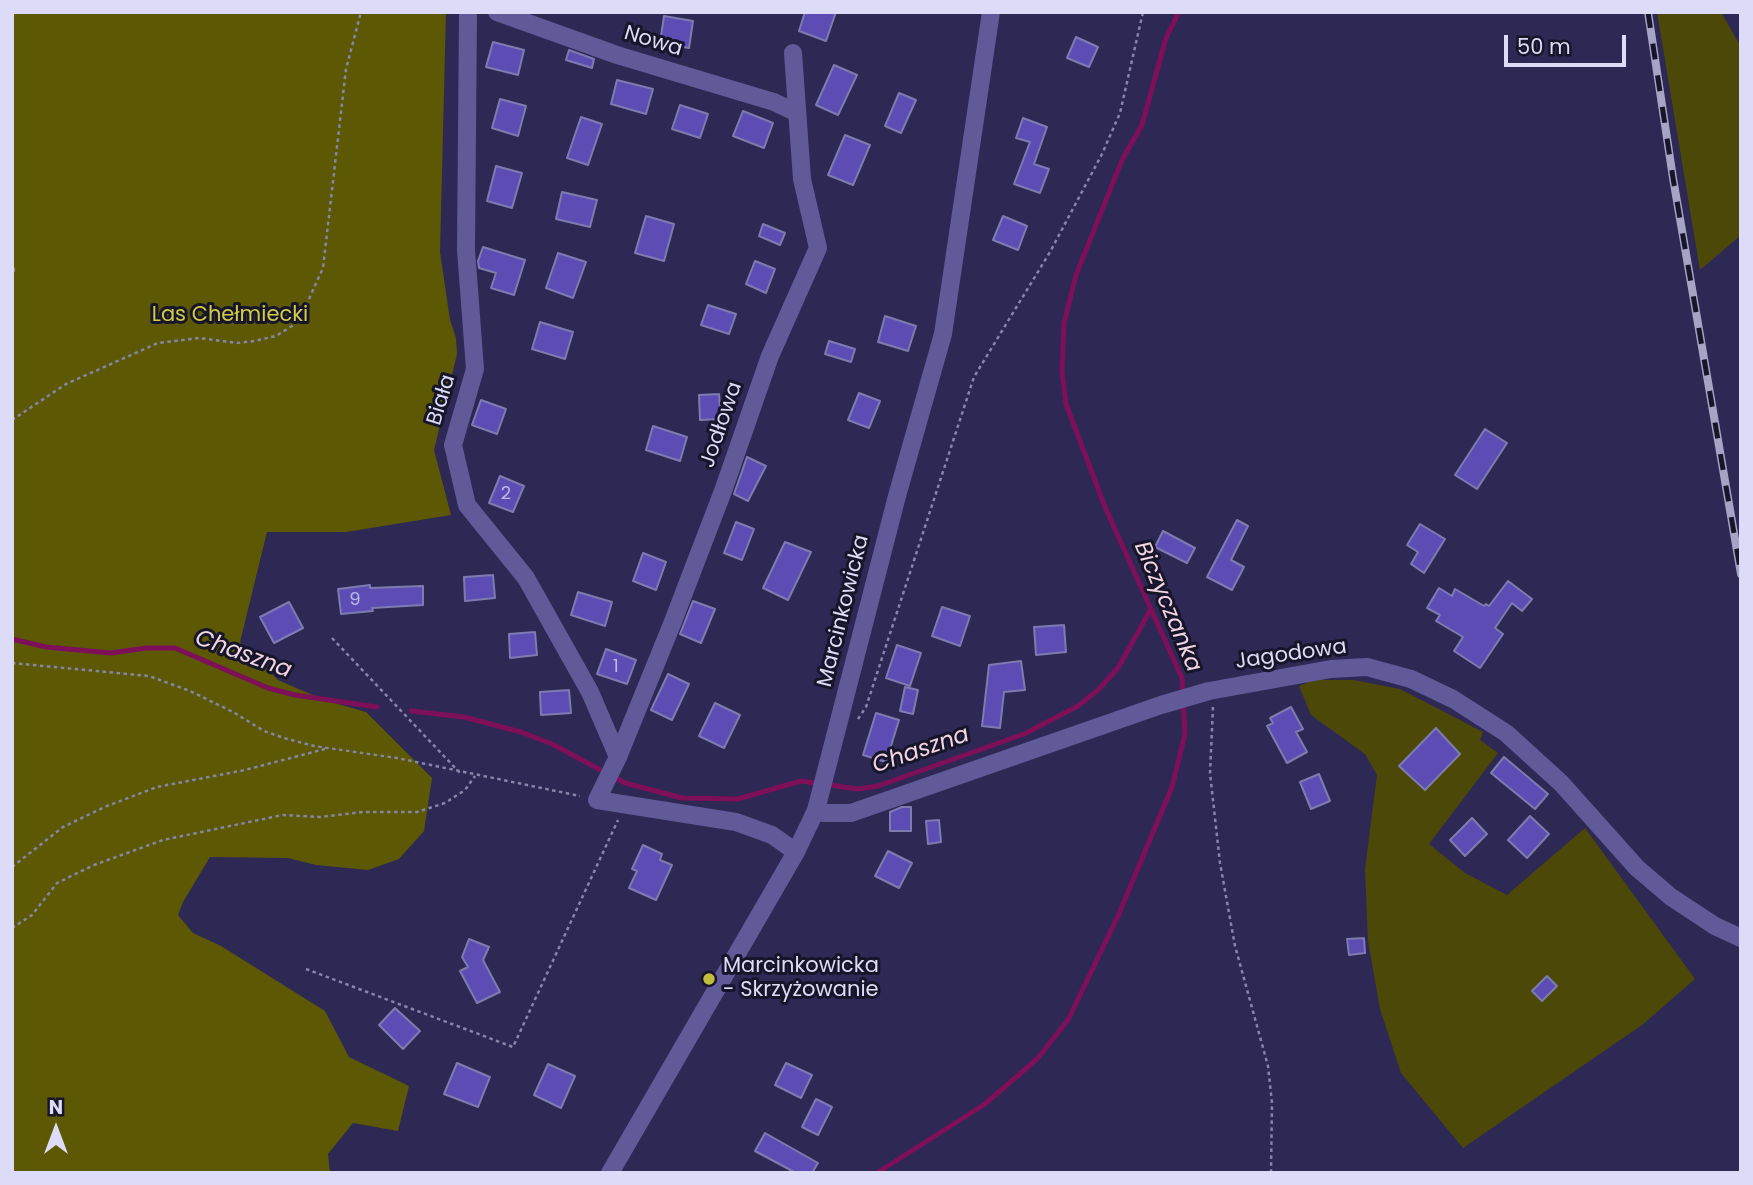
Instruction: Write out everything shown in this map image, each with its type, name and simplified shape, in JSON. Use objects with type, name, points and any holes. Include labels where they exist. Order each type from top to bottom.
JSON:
[{"type":"street","name":"Nowa","points":[[497,12],[617,55],[774,102],[797,113]]},
{"type":"street","name":"Marcinkowicka","points":[[610,1173],[796,852],[818,802],[897,496],[943,334],[991,12]]},
{"type":"street","name":"Biała","points":[[472,15],[466,250],[475,369],[453,444],[467,505],[526,578],[590,692],[611,770]]},
{"type":"street","name":"Jodłowa","points":[[597,800],[718,503],[770,356],[818,248],[802,179],[793,53]]},
{"type":"street","name":"Jagodowa","points":[[818,802],[824,813],[850,813],[1211,690],[1343,668],[1367,667],[1411,679],[1453,699],[1506,733],[1561,783],[1637,868],[1671,897],[1715,926],[1741,938]]},
{"type":"street","points":[[597,800],[736,822],[772,835],[796,852]]},
{"type":"path","points":[[12,420],[66,384],[158,342],[199,338],[254,341],[276,336],[292,326],[303,312],[323,268],[346,69],[361,12]]},
{"type":"path","points":[[859,719],[866,707],[974,377],[1050,252],[1102,154],[1120,113],[1143,12]]},
{"type":"path","points":[[12,261],[12,278]]},
{"type":"path","points":[[332,638],[460,773]]},
{"type":"path","points":[[12,663],[149,676],[201,696],[264,731],[284,738],[328,748],[397,758],[597,800]]},
{"type":"path","points":[[1211,690],[1210,773],[1220,863],[1235,946],[1268,1066],[1272,1102],[1271,1173]]},
{"type":"path","points":[[12,867],[63,827],[157,787],[245,770],[328,748]]},
{"type":"path","points":[[12,928],[32,915],[57,883],[94,865],[163,840],[282,815],[320,817],[417,812],[445,803],[464,790],[475,776]]},
{"type":"path","points":[[306,969],[513,1047],[625,805]]},
{"type":"shaded area","points":[[1657,12],[1721,12],[1741,47],[1741,235],[1700,270]]},
{"type":"shaded area","points":[[1313,680],[1353,680],[1400,689],[1483,732],[1480,740],[1498,753],[1429,844],[1465,873],[1507,895],[1585,828],[1695,979],[1642,1025],[1463,1148],[1401,1073],[1380,1009],[1368,941],[1365,869],[1377,775],[1365,754],[1311,715],[1299,686]]},
{"type":"green space","name":"Las Chełmiecki","points":[[12,12],[446,12],[440,252],[457,354],[434,450],[451,515],[346,532],[267,532],[240,642],[278,680],[324,700],[366,712],[432,778],[424,831],[399,859],[368,870],[316,865],[288,858],[210,857],[178,915],[193,933],[221,946],[325,1011],[349,1057],[409,1086],[398,1131],[353,1123],[328,1154],[330,1173],[12,1173]]},
{"type":"building","points":[[805,12],[836,12],[826,41],[799,31]]},
{"type":"building","points":[[664,16],[693,21],[689,48],[660,43]]},
{"type":"building","points":[[1076,37],[1098,47],[1089,67],[1067,58]]},
{"type":"building","points":[[493,42],[524,50],[518,75],[486,67]]},
{"type":"building","points":[[569,50],[594,59],[592,68],[566,60]]},
{"type":"building","points":[[834,65],[857,75],[838,115],[816,105]]},
{"type":"building","points":[[617,80],[653,89],[646,114],[611,104]]},
{"type":"building","points":[[899,93],[916,100],[901,133],[885,126]]},
{"type":"building","points":[[500,99],[526,106],[518,136],[492,128]]},
{"type":"building","points":[[680,105],[708,114],[700,138],[672,129]]},
{"type":"building","points":[[743,111],[773,123],[764,148],[733,136]]},
{"type":"building","points":[[581,117],[602,124],[588,165],[567,158]]},
{"type":"building","points":[[1023,118],[1047,127],[1034,164],[1049,169],[1040,193],[1014,184],[1030,142],[1016,138]]},
{"type":"building","points":[[845,135],[870,145],[853,185],[828,175]]},
{"type":"building","points":[[496,166],[522,173],[512,208],[487,201]]},
{"type":"building","points":[[562,192],[597,200],[590,227],[556,219]]},
{"type":"building","points":[[646,216],[674,224],[664,261],[635,253]]},
{"type":"building","points":[[1003,216],[1027,226],[1018,250],[993,240]]},
{"type":"building","points":[[763,224],[785,233],[780,245],[759,236]]},
{"type":"building","points":[[483,247],[525,260],[514,295],[491,288],[496,273],[479,268],[478,261]]},
{"type":"building","points":[[558,253],[586,262],[573,298],[546,288]]},
{"type":"building","points":[[755,261],[775,269],[766,293],[746,284]]},
{"type":"building","points":[[708,305],[736,314],[729,334],[701,325]]},
{"type":"building","points":[[885,316],[916,326],[908,351],[878,342]]},
{"type":"building","points":[[540,322],[573,332],[565,359],[532,349]]},
{"type":"building","points":[[829,341],[855,349],[851,362],[825,354]]},
{"type":"building","points":[[859,393],[880,401],[869,428],[848,420]]},
{"type":"building","points":[[719,394],[721,419],[700,420],[699,395]]},
{"type":"building","points":[[481,400],[506,409],[497,434],[472,425]]},
{"type":"building","points":[[653,426],[687,437],[680,461],[646,450]]},
{"type":"building","points":[[1485,429],[1507,443],[1477,489],[1455,475]]},
{"type":"building","points":[[747,457],[766,466],[748,501],[734,494]]},
{"type":"building","points":[[500,476],[524,486],[513,512],[489,503]]},
{"type":"building","points":[[1237,520],[1248,526],[1231,560],[1244,567],[1232,590],[1207,577]]},
{"type":"building","points":[[736,522],[754,529],[742,560],[724,553]]},
{"type":"building","points":[[1420,524],[1445,539],[1424,573],[1411,564],[1418,552],[1407,545]]},
{"type":"building","points":[[1163,531],[1195,548],[1187,563],[1155,547]]},
{"type":"building","points":[[785,542],[811,552],[788,600],[763,588]]},
{"type":"building","points":[[643,553],[666,562],[656,590],[633,581]]},
{"type":"building","points":[[493,575],[495,598],[465,601],[464,577]]},
{"type":"building","points":[[1508,581],[1532,599],[1522,611],[1512,603],[1495,628],[1503,634],[1480,668],[1454,651],[1463,637],[1436,621],[1440,615],[1427,608],[1439,588],[1452,596],[1455,589],[1484,606],[1489,606]]},
{"type":"building","points":[[370,585],[370,588],[423,586],[423,605],[372,608],[373,611],[341,614],[338,589]]},
{"type":"building","points":[[578,592],[612,602],[605,626],[571,615]]},
{"type":"building","points":[[693,601],[715,609],[701,643],[680,634]]},
{"type":"building","points":[[289,602],[303,628],[274,643],[260,617]]},
{"type":"building","points":[[942,607],[970,616],[960,646],[932,636]]},
{"type":"building","points":[[1064,625],[1066,652],[1036,655],[1034,627]]},
{"type":"building","points":[[535,632],[537,655],[510,658],[509,634]]},
{"type":"building","points":[[897,645],[921,653],[910,686],[886,678]]},
{"type":"building","points":[[606,649],[636,660],[627,684],[597,674]]},
{"type":"building","points":[[1021,661],[1025,690],[1004,692],[1000,728],[982,726],[989,665]]},
{"type":"building","points":[[668,674],[689,684],[672,720],[651,710]]},
{"type":"building","points":[[905,687],[918,690],[913,714],[900,711]]},
{"type":"building","points":[[569,690],[571,713],[541,715],[540,692]]},
{"type":"building","points":[[715,703],[740,715],[724,748],[699,736]]},
{"type":"building","points":[[1291,707],[1303,729],[1296,732],[1307,752],[1287,763],[1267,726],[1273,723],[1270,718]]},
{"type":"building","points":[[876,713],[899,720],[886,762],[863,755]]},
{"type":"building","points":[[1436,728],[1460,754],[1425,790],[1399,766]]},
{"type":"building","points":[[1504,757],[1548,794],[1535,809],[1491,773]]},
{"type":"building","points":[[1319,774],[1330,801],[1311,809],[1300,782]]},
{"type":"building","points":[[911,807],[911,831],[890,831],[890,812]]},
{"type":"building","points":[[1530,816],[1549,834],[1527,858],[1508,840]]},
{"type":"building","points":[[1472,818],[1487,834],[1465,856],[1450,840]]},
{"type":"building","points":[[939,820],[941,842],[928,844],[926,821]]},
{"type":"building","points":[[643,845],[662,854],[660,860],[672,865],[656,900],[629,888],[637,871],[632,869]]},
{"type":"building","points":[[888,851],[912,863],[899,888],[875,876]]},
{"type":"building","points":[[1364,938],[1365,953],[1349,955],[1347,939]]},
{"type":"building","points":[[469,939],[489,947],[483,960],[500,992],[477,1003],[460,971],[468,967],[462,957]]},
{"type":"building","points":[[1547,976],[1557,986],[1542,1001],[1532,991]]},
{"type":"building","points":[[395,1008],[420,1031],[403,1049],[379,1025]]},
{"type":"building","points":[[457,1063],[490,1077],[478,1107],[444,1094]]},
{"type":"building","points":[[786,1063],[812,1075],[801,1098],[775,1085]]},
{"type":"building","points":[[548,1064],[575,1076],[561,1108],[534,1095]]},
{"type":"building","points":[[816,1099],[832,1107],[818,1135],[802,1127]]},
{"type":"building","points":[[765,1133],[818,1163],[812,1173],[796,1173],[755,1151]]},
{"type":"waterway","name":"Biczyczanka","points":[[877,1173],[985,1104],[1037,1059],[1068,1020],[1118,916],[1172,787],[1185,734],[1182,678],[1105,507],[1066,404],[1062,371],[1064,323],[1076,275],[1122,160],[1142,125],[1166,38],[1179,12]]},
{"type":"waterway","name":"Chaszna","points":[[411,711],[464,717],[521,732],[552,744],[625,783],[682,798],[738,799],[801,781],[858,789],[878,786],[1024,734],[1078,706],[1098,690],[1118,668],[1151,609]]},
{"type":"waterway","name":"Chaszna","points":[[12,639],[46,647],[111,653],[146,648],[175,648],[268,688],[295,695],[377,707]]},
{"type":"railway","points":[[1648,12],[1673,178],[1741,574]]},
{"type":"place","name":"Marcinkowicka - Skrzyżowanie","points":[[709,979]]}]
